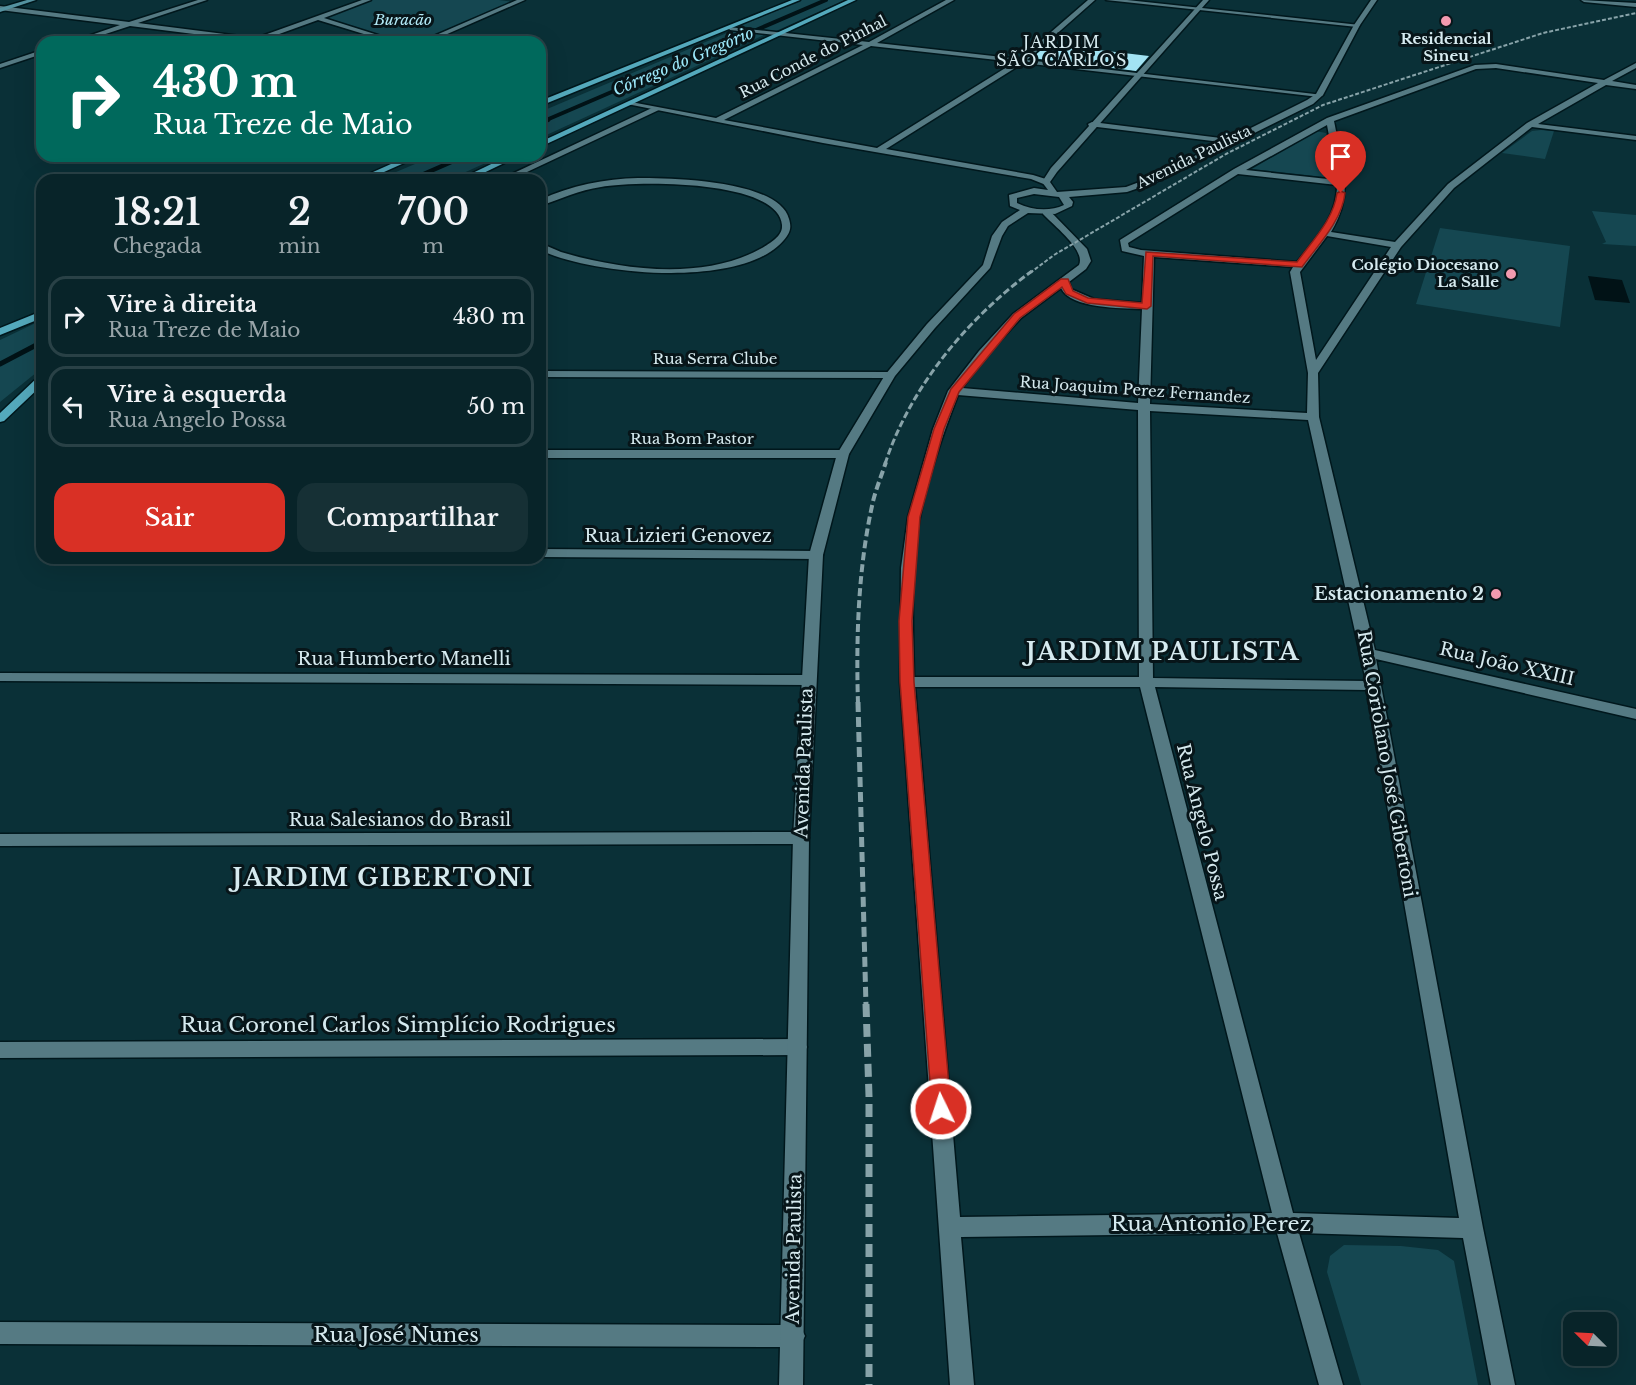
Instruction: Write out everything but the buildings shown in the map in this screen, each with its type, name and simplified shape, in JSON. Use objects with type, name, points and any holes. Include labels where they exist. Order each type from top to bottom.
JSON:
[{"type":"main road","points":[[2,8],[33,0]]},
{"type":"main road","points":[[546,102],[797,0]]},
{"type":"main road","points":[[546,142],[853,0]]},
{"type":"main road","points":[[373,174],[402,162]]},
{"type":"main road","points":[[475,174],[502,162]]},
{"type":"main road","points":[[0,332],[36,317]]},
{"type":"main road","points":[[0,418],[36,385]]},
{"type":"street","points":[[94,36],[204,0]]},
{"type":"street","points":[[337,0],[361,3]]},
{"type":"street","points":[[268,36],[368,0]]},
{"type":"street","points":[[437,36],[522,0]]},
{"type":"street","name":"Rua Conde do Pinhal","points":[[718,120],[872,43],[951,0]]},
{"type":"street","points":[[879,150],[1022,61],[1092,0]]},
{"type":"street","points":[[1109,0],[1357,25]]},
{"type":"street","points":[[1047,182],[1092,124],[1206,0]]},
{"type":"street","points":[[730,28],[1319,95],[1357,25],[1374,0]]},
{"type":"street","points":[[1584,0],[1636,4]]},
{"type":"street","points":[[2,8],[226,36]]},
{"type":"street","points":[[317,18],[377,36]]},
{"type":"street","points":[[0,66],[36,54]]},
{"type":"street","points":[[0,56],[36,61]]},
{"type":"street","points":[[1313,373],[1396,245],[1451,186],[1530,125],[1636,65]]},
{"type":"street","name":"Avenida Paulista","points":[[1149,254],[1125,249],[1123,242],[1237,171],[1330,120],[1464,71],[1484,66],[1604,83]]},
{"type":"street","points":[[1604,83],[1636,87]]},
{"type":"street","name":"Avenida Paulista","points":[[1025,192],[1058,194],[1127,189],[1153,180],[1310,102],[1319,95]]},
{"type":"street","points":[[631,104],[1007,172],[1047,182],[1058,194],[1067,199],[1068,206],[1046,212],[1026,210],[1012,204],[1011,201],[1017,194],[1025,192],[1018,180],[1007,172]]},
{"type":"street","points":[[546,161],[657,109]]},
{"type":"street","points":[[1149,254],[1299,265],[1323,233],[1340,204],[1341,183],[1330,120]]},
{"type":"street","points":[[1092,124],[1229,141]]},
{"type":"street","points":[[1530,125],[1636,138]]},
{"type":"street","points":[[518,174],[543,162]]},
{"type":"street","points":[[1237,171],[1341,183]]},
{"type":"street","points":[[546,192],[562,192],[624,181],[688,181],[763,198],[781,209],[787,218],[787,229],[780,239],[753,256],[734,263],[681,270],[609,266],[546,248]]},
{"type":"street","points":[[546,200],[562,192]]},
{"type":"street","name":"Avenida Paulista","points":[[791,1385],[801,838],[807,680],[816,555],[843,454],[890,375],[931,326],[987,266],[997,236],[1005,224],[1026,210]]},
{"type":"street","points":[[962,1385],[907,682],[906,621],[914,517],[939,429],[954,391],[1017,316],[1083,267],[1086,261],[1084,251],[1046,212]]},
{"type":"street","points":[[1323,233],[1396,245]]},
{"type":"street","name":"Rua Angelo Possa","points":[[1149,254],[1144,406],[1146,682],[1285,1223],[1331,1385]]},
{"type":"street","name":"Rua Coriolano José Gibertoni","points":[[1299,265],[1295,272],[1313,373],[1313,417],[1368,653],[1472,1228],[1503,1385]]},
{"type":"street","points":[[1064,281],[1069,292],[1087,300],[1147,306]]},
{"type":"street","name":"Rua Serra Clube","points":[[546,374],[890,375]]},
{"type":"street","name":"Rua Joaquim Perez Fernandez","points":[[954,391],[1313,417]]},
{"type":"street","name":"Rua Bom Pastor","points":[[546,454],[843,454]]},
{"type":"street","name":"Rua Lizieri Genovez","points":[[546,553],[816,555]]},
{"type":"street","name":"Rua João XXIII","points":[[1368,653],[1636,714]]},
{"type":"street","name":"Rua Humberto Manelli","points":[[0,677],[807,680]]},
{"type":"street","points":[[907,682],[1146,682],[1373,686]]},
{"type":"street","name":"Rua Salesianos do Brasil","points":[[0,840],[801,838]]},
{"type":"street","name":"Rua Coronel Carlos Simplício Rodrigues","points":[[0,1050],[797,1047]]},
{"type":"street","name":"Rua Antonio Perez","points":[[951,1227],[1285,1223],[1472,1228]]},
{"type":"street","name":"Rua José Nunes","points":[[0,1333],[793,1336]]},
{"type":"green space","name":"Buracão","points":[[371,0],[499,0],[513,2],[433,36],[384,36],[322,18]]},
{"type":"green space","points":[[802,0],[845,0],[776,31],[740,26]]},
{"type":"green space","points":[[734,30],[766,34],[546,135],[546,109]]},
{"type":"green space","points":[[1315,131],[1326,133],[1333,178],[1252,169]]},
{"type":"green space","points":[[1532,131],[1554,131],[1545,159],[1502,153]]},
{"type":"green space","points":[[420,162],[488,162],[461,174],[391,174]]},
{"type":"green space","points":[[1592,211],[1636,215],[1636,246],[1602,244],[1606,242]]},
{"type":"green space","points":[[1440,228],[1570,246],[1560,327],[1416,304]]},
{"type":"green space","points":[[36,323],[36,373],[0,402],[0,340]]},
{"type":"green space","points":[[1344,1245],[1401,1246],[1438,1250],[1454,1261],[1478,1385],[1361,1385],[1327,1272],[1330,1256]]},
{"type":"shaded area","points":[[1588,276],[1622,280],[1630,303],[1595,300]]},
{"type":"waterway","name":"Córrego do Gregório","points":[[546,120],[826,0]]},
{"type":"waterway","name":"Córrego do Gregório","points":[[424,174],[451,162]]},
{"type":"waterway","name":"Córrego do Gregório","points":[[0,364],[36,345]]},
{"type":"railway","points":[[1030,273],[1054,255],[1226,154],[1323,105],[1543,33],[1636,13]]},
{"type":"railway","points":[[885,464],[910,408],[944,356],[986,310],[1032,271]]},
{"type":"railway","points":[[858,704],[857,655],[861,580],[873,500],[886,462]]},
{"type":"railway","points":[[858,702],[866,1006]]},
{"type":"railway","points":[[866,1004],[869,1096],[869,1385]]},
{"type":"place","name":"Residencial Sineu","points":[[1446,21]]},
{"type":"place","name":"Colégio Diocesano La Salle","points":[[1511,274]]},
{"type":"place","name":"Estacionamento 2","points":[[1496,594]]},
{"type":"district","name":"JARDIM SÃO CARLOS","points":[[1062,51]]},
{"type":"district","name":"JARDIM PAULISTA","points":[[1163,652]]},
{"type":"district","name":"JARDIM GIBERTONI","points":[[383,878]]},
{"type":"route","points":[[941,1109],[907,682],[906,621],[908,568],[914,517],[939,429],[954,391],[983,353],[1017,316],[1064,281],[1066,290],[1078,298],[1093,302],[1147,306],[1149,254],[1299,265],[1333,219],[1340,204],[1341,193]]}]
